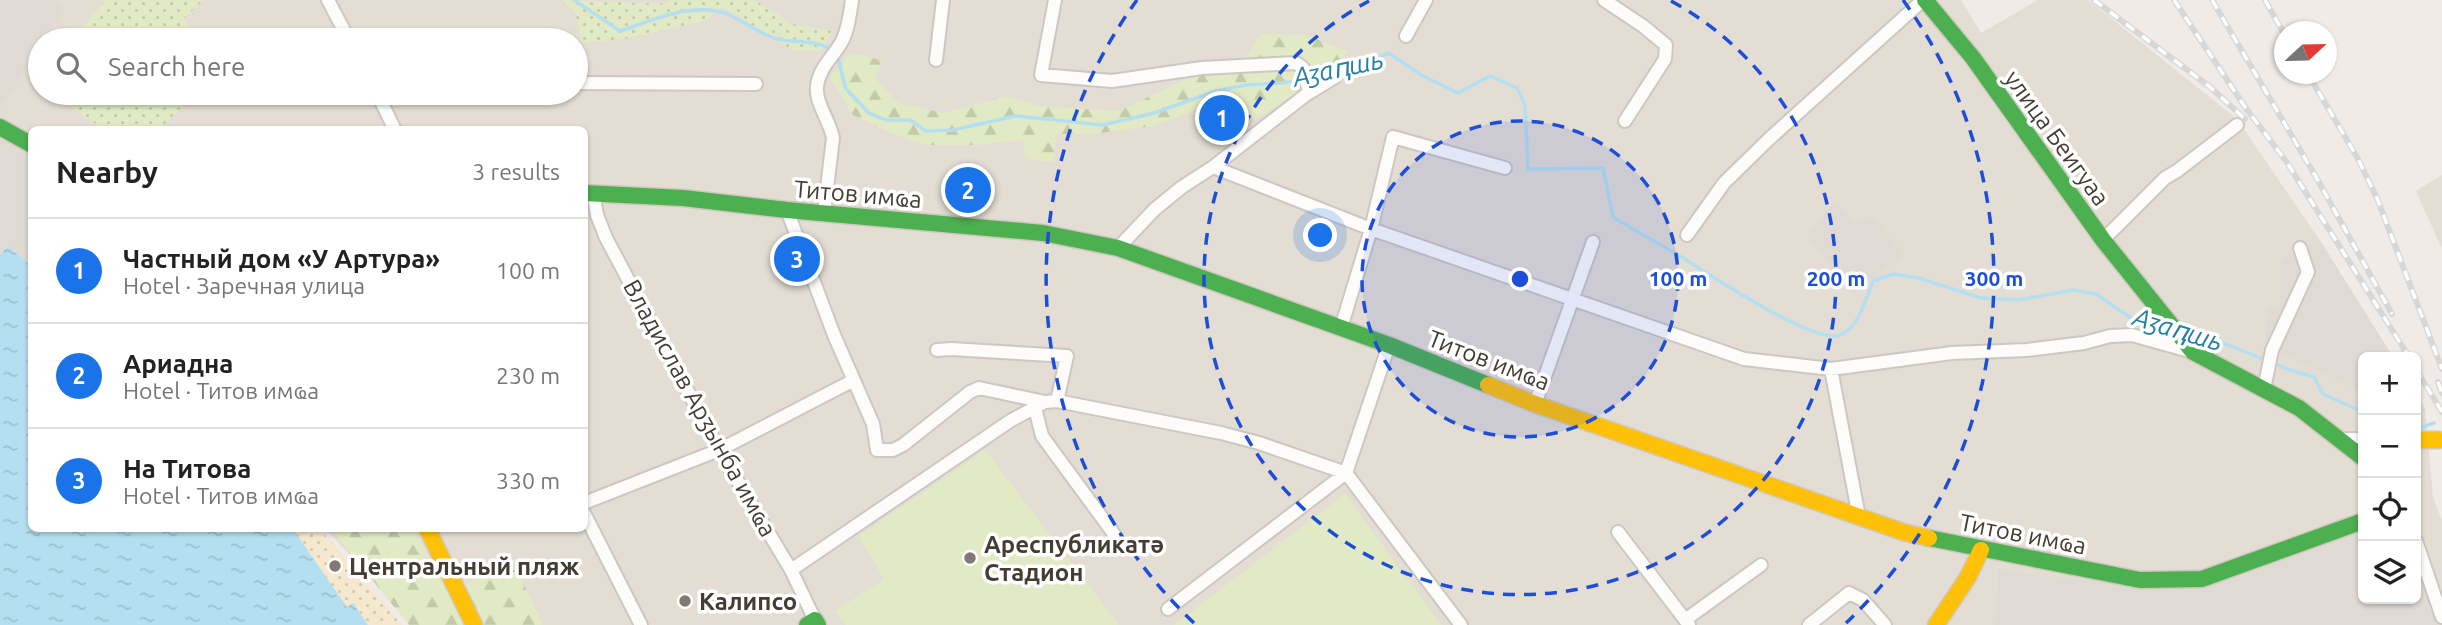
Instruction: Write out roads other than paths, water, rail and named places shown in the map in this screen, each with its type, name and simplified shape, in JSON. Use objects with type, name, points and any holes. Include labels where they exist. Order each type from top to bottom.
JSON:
[{"type":"street","points":[[328,0],[343,28]]},
{"type":"street","points":[[824,213],[834,138],[818,97],[817,85],[830,57],[842,42],[852,0]]},
{"type":"street","points":[[936,60],[943,0]]},
{"type":"street","points":[[1055,0],[1041,75],[1112,81],[1202,68],[1296,63],[1303,68],[1308,89]]},
{"type":"street","points":[[1406,36],[1426,0]]},
{"type":"street","points":[[1604,0],[1666,45],[1665,59],[1625,121]]},
{"type":"street","points":[[1687,235],[1724,183],[1924,0]]},
{"type":"street","name":"улица Беигуаа","points":[[1924,0],[1973,58],[2103,240],[2193,352]]},
{"type":"street","points":[[1118,248],[1182,187],[1213,167],[1308,89],[1335,76]]},
{"type":"street","points":[[588,83],[756,84]]},
{"type":"street","points":[[383,105],[393,126]]},
{"type":"street","points":[[2103,240],[2165,177],[2177,171],[2236,125]]},
{"type":"street","points":[[0,127],[28,143]]},
{"type":"street","points":[[1341,328],[1371,229],[1393,137],[1505,168]]},
{"type":"street","points":[[1213,167],[1371,229],[1744,359],[1830,369],[1964,351],[2027,350],[2110,336],[2132,335],[2193,352],[2265,383],[2358,454]]},
{"type":"street","name":"Титов имҩа","points":[[589,193],[683,198],[1043,233],[1118,248],[1389,345],[1535,404],[1906,533],[2140,580],[2202,579],[2358,524]]},
{"type":"street","name":"Владислав Арӡынба имҩа","points":[[589,193],[606,238],[719,450],[791,570],[813,623]]},
{"type":"street","points":[[787,210],[834,335],[873,424],[877,450],[892,450],[903,445],[970,392],[979,388],[1046,404],[1221,433],[1259,443],[1346,473],[1461,625]]},
{"type":"street","points":[[1535,404],[1593,242]]},
{"type":"street","points":[[2265,383],[2272,350],[2308,272],[2301,248]]},
{"type":"street","points":[[1168,609],[1346,473],[1389,345]]},
{"type":"street","points":[[937,350],[1067,356],[1046,404],[1042,436],[1114,534]]},
{"type":"street","points":[[1830,369],[1858,517]]},
{"type":"street","points":[[588,501],[719,450],[854,380]]},
{"type":"street","points":[[791,570],[900,493],[1010,421],[1046,404]]},
{"type":"street","points":[[2337,439],[2358,439]]},
{"type":"street","points":[[2421,440],[2439,440]]},
{"type":"street","points":[[588,521],[641,625]]},
{"type":"street","points":[[1618,531],[1687,623],[1761,565]]},
{"type":"street","points":[[428,532],[474,625]]},
{"type":"street","points":[[1936,625],[1968,578],[1981,550]]},
{"type":"street","points":[[2421,556],[2442,617]]},
{"type":"street","points":[[1809,625],[1849,593],[1863,600],[1885,625]]},
{"type":"water","points":[[8,246],[28,263],[28,532],[295,532],[347,607],[353,603],[368,625],[0,625],[0,255]]},
{"type":"waterway","name":"Аӡаԥшь","points":[[574,0],[620,31],[675,13],[717,11],[778,39],[812,43],[831,50]]},
{"type":"waterway","name":"Аӡаԥшь","points":[[1336,73],[1389,53],[1421,75],[1458,93],[1490,76],[1517,88],[1525,105],[1528,169],[1603,168],[1613,217],[1762,306],[1808,329],[1827,335],[1840,335],[1847,331],[1861,312],[1873,281],[1893,274],[1919,278],[1981,298],[2018,300],[2074,290],[2096,294],[2131,318],[2160,319]]},
{"type":"waterway","name":"Аӡаԥшь","points":[[837,55],[846,89],[869,113],[886,120],[910,120],[926,131],[953,130],[1015,116],[1102,125],[1151,114],[1216,91],[1328,76]]},
{"type":"waterway","name":"Аӡаԥшь","points":[[2181,326],[2314,377],[2323,394],[2358,410]]},
{"type":"waterway","name":"Аӡаԥшь","points":[[2421,427],[2434,423]]},
{"type":"railway","points":[[2094,0],[2210,87],[2245,119]]},
{"type":"railway","points":[[2174,0],[2245,107],[2286,161],[2406,352]]},
{"type":"railway","points":[[2212,0],[2316,177],[2392,314]]},
{"type":"railway","points":[[2265,0],[2277,21]]},
{"type":"railway","points":[[2314,84],[2357,157],[2377,198],[2442,369]]},
{"type":"railway","points":[[2421,377],[2442,412]]},
{"type":"railway","points":[[2438,382],[2442,393]]},
{"type":"place","name":"Частный дом «У Артура»","points":[[1222,118]]},
{"type":"place","name":"Ариадна","points":[[968,190]]},
{"type":"place","name":"На Титова","points":[[797,259]]},
{"type":"place","name":"Ареспубликатә Стадион","points":[[970,558]]},
{"type":"place","name":"Центральный пляж","points":[[335,566]]},
{"type":"place","name":"Калипсо","points":[[685,601]]}]
